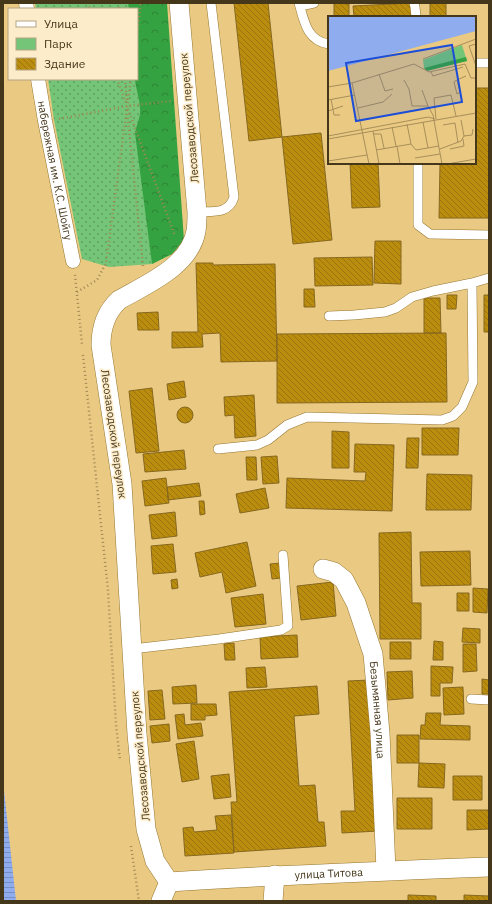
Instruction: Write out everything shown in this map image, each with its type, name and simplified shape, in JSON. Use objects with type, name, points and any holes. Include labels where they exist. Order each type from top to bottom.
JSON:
[{"type":"street","name":"Лесозаводской переулок","points":[[169,882],[155,861],[146,829],[137,734],[122,484],[101,345],[103,324],[109,311],[120,300],[162,275],[183,257],[194,239],[197,212],[180,3]]},
{"type":"street","name":"набережная им. К.С. Шойгу","points":[[38,80],[45,122],[73,261]]},
{"type":"street","name":"Безымянная улица","points":[[323,569],[334,572],[344,580],[356,603],[373,654],[380,733],[386,870]]},
{"type":"street","name":"улица Титова","points":[[169,882],[275,875],[489,867]]},
{"type":"street","points":[[273,901],[275,875]]},
{"type":"street","points":[[161,901],[169,882]]},
{"type":"lane","points":[[197,212],[224,210],[232,203],[234,197],[211,3]]},
{"type":"lane","points":[[314,3],[300,4],[306,26],[314,37],[324,44],[328,44]]},
{"type":"lane","points":[[414,3],[416,16]]},
{"type":"lane","points":[[476,63],[489,63]]},
{"type":"lane","points":[[418,164],[418,225],[430,234],[489,236]]},
{"type":"lane","points":[[328,316],[384,312],[396,308],[412,297],[489,278]]},
{"type":"lane","points":[[218,449],[257,445],[268,440],[287,425],[307,416],[442,420],[453,416],[462,407],[473,382],[472,283]]},
{"type":"lane","points":[[132,649],[281,630],[288,626],[283,555]]},
{"type":"lane","points":[[471,699],[489,700]]},
{"type":"path","points":[[138,26],[141,3]]},
{"type":"path","points":[[117,80],[183,257]]},
{"type":"path","points":[[125,80],[145,285]]},
{"type":"path","points":[[77,292],[97,280],[106,263],[131,80]]},
{"type":"path","points":[[45,122],[127,106],[187,98]]},
{"type":"path","points":[[73,261],[82,346]]},
{"type":"path","points":[[83,354],[108,590],[116,724],[120,762]]},
{"type":"path","points":[[130,843],[139,901]]},
{"type":"green space","points":[[35,3],[167,3],[172,254],[152,264],[109,267],[82,259],[54,120],[48,80],[138,80],[138,8],[36,8]]},
{"type":"green space","points":[[128,3],[167,3],[184,240],[172,254],[152,264],[135,133],[140,116],[135,80],[138,80],[138,8],[129,8]]},
{"type":"water","points":[[3,781],[16,901],[3,901]]},
{"type":"building","points":[[234,3],[268,3],[282,137],[249,141]]},
{"type":"building","points":[[334,3],[349,4],[349,16],[334,16]]},
{"type":"building","points":[[411,3],[412,16],[354,16],[353,6]]},
{"type":"building","points":[[430,3],[446,3],[446,16],[430,16]]},
{"type":"building","points":[[476,88],[489,88],[489,218],[439,218],[440,164],[476,164]]},
{"type":"building","points":[[321,133],[332,240],[293,244],[282,137]]},
{"type":"building","points":[[350,164],[378,164],[380,207],[352,208]]},
{"type":"building","points":[[375,241],[401,241],[401,284],[374,283]]},
{"type":"building","points":[[372,257],[373,285],[315,286],[314,258]]},
{"type":"building","points":[[196,263],[213,263],[213,265],[275,264],[277,361],[221,362],[220,333],[202,334],[203,347],[172,348],[172,332],[198,332]]},
{"type":"building","points":[[304,289],[314,289],[315,307],[304,307]]},
{"type":"building","points":[[447,295],[457,295],[456,309],[447,309]]},
{"type":"building","points":[[484,295],[489,295],[489,332],[484,332]]},
{"type":"building","points":[[424,298],[440,298],[441,333],[424,333]]},
{"type":"building","points":[[158,312],[159,330],[138,330],[137,313]]},
{"type":"building","points":[[446,333],[447,402],[277,403],[277,334]]},
{"type":"building","points":[[184,381],[186,397],[169,400],[167,384]]},
{"type":"building","points":[[152,388],[159,451],[136,453],[129,391]]},
{"type":"building","points":[[254,395],[256,436],[235,438],[234,415],[225,416],[224,397]]},
{"type":"building","points":[[185,407],[192,412],[193,415],[188,422],[185,423],[178,418],[177,415],[182,408]]},
{"type":"building","points":[[422,428],[459,428],[458,455],[422,455]]},
{"type":"building","points":[[332,431],[349,432],[349,468],[332,468]]},
{"type":"building","points":[[407,438],[419,438],[418,468],[406,468]]},
{"type":"building","points":[[355,444],[394,445],[392,511],[286,508],[287,478],[365,481],[366,472],[354,472]]},
{"type":"building","points":[[184,450],[186,469],[145,472],[143,454]]},
{"type":"building","points":[[277,456],[279,483],[263,484],[261,457]]},
{"type":"building","points":[[246,457],[256,457],[257,480],[247,480]]},
{"type":"building","points":[[427,474],[472,475],[471,510],[426,510]]},
{"type":"building","points":[[166,478],[169,503],[145,506],[142,481]]},
{"type":"building","points":[[199,483],[201,496],[168,500],[167,487]]},
{"type":"building","points":[[265,488],[269,508],[240,513],[236,494]]},
{"type":"building","points":[[199,501],[204,501],[205,514],[200,515]]},
{"type":"building","points":[[175,512],[177,536],[152,539],[149,515]]},
{"type":"building","points":[[411,532],[412,603],[421,603],[421,639],[380,639],[379,533]]},
{"type":"building","points":[[247,542],[256,586],[226,593],[222,572],[200,577],[195,553]]},
{"type":"building","points":[[173,544],[176,572],[153,574],[151,546]]},
{"type":"building","points":[[470,551],[471,585],[421,586],[420,552]]},
{"type":"building","points":[[280,563],[281,578],[272,579],[270,564]]},
{"type":"building","points":[[177,579],[178,588],[172,589],[171,580]]},
{"type":"building","points":[[333,582],[336,616],[301,620],[297,586]]},
{"type":"building","points":[[473,588],[488,589],[487,613],[473,612]]},
{"type":"building","points":[[457,593],[469,593],[469,611],[457,611]]},
{"type":"building","points":[[263,594],[266,624],[235,627],[231,598]]},
{"type":"building","points":[[463,628],[480,629],[480,643],[462,642]]},
{"type":"building","points":[[297,635],[298,657],[261,659],[260,637]]},
{"type":"building","points":[[434,641],[443,642],[443,660],[433,660]]},
{"type":"building","points":[[390,642],[411,642],[411,659],[390,659]]},
{"type":"building","points":[[234,643],[235,660],[225,660],[224,644]]},
{"type":"building","points":[[463,644],[476,644],[477,671],[463,672]]},
{"type":"building","points":[[431,666],[453,667],[452,683],[440,683],[440,696],[431,696]]},
{"type":"building","points":[[265,667],[267,687],[247,688],[246,668]]},
{"type":"building","points":[[412,671],[413,698],[388,700],[387,672]]},
{"type":"building","points":[[482,679],[489,680],[489,694],[482,694]]},
{"type":"building","points":[[370,680],[378,831],[342,833],[341,811],[355,811],[348,681]]},
{"type":"building","points":[[196,685],[197,703],[173,704],[172,687]]},
{"type":"building","points":[[317,686],[319,714],[294,716],[299,786],[315,785],[318,822],[324,822],[326,846],[234,852],[231,802],[237,802],[229,692]]},
{"type":"building","points":[[463,687],[464,714],[444,715],[443,688]]},
{"type":"building","points":[[162,690],[165,719],[150,720],[148,691]]},
{"type":"building","points":[[191,704],[216,704],[217,715],[205,716],[205,720],[191,720]]},
{"type":"building","points":[[426,713],[441,713],[440,725],[470,726],[470,740],[420,739],[421,725],[425,725]]},
{"type":"building","points":[[184,714],[185,725],[201,723],[203,736],[178,739],[175,715]]},
{"type":"building","points":[[169,724],[170,741],[152,743],[150,726]]},
{"type":"building","points":[[397,735],[419,735],[419,763],[397,763]]},
{"type":"building","points":[[194,741],[199,779],[182,782],[176,744]]},
{"type":"building","points":[[419,763],[445,764],[444,788],[418,787]]},
{"type":"building","points":[[229,774],[231,797],[214,799],[211,776]]},
{"type":"building","points":[[453,776],[482,776],[482,800],[453,800]]},
{"type":"building","points":[[397,798],[432,798],[432,829],[397,829]]},
{"type":"building","points":[[467,810],[489,810],[489,829],[467,830]]},
{"type":"building","points":[[231,815],[234,853],[185,856],[183,828],[193,827],[194,832],[217,830],[215,816]]},
{"type":"building","points":[[408,895],[436,896],[436,901],[408,901]]},
{"type":"building","points":[[464,895],[489,896],[489,901],[464,901]]}]
